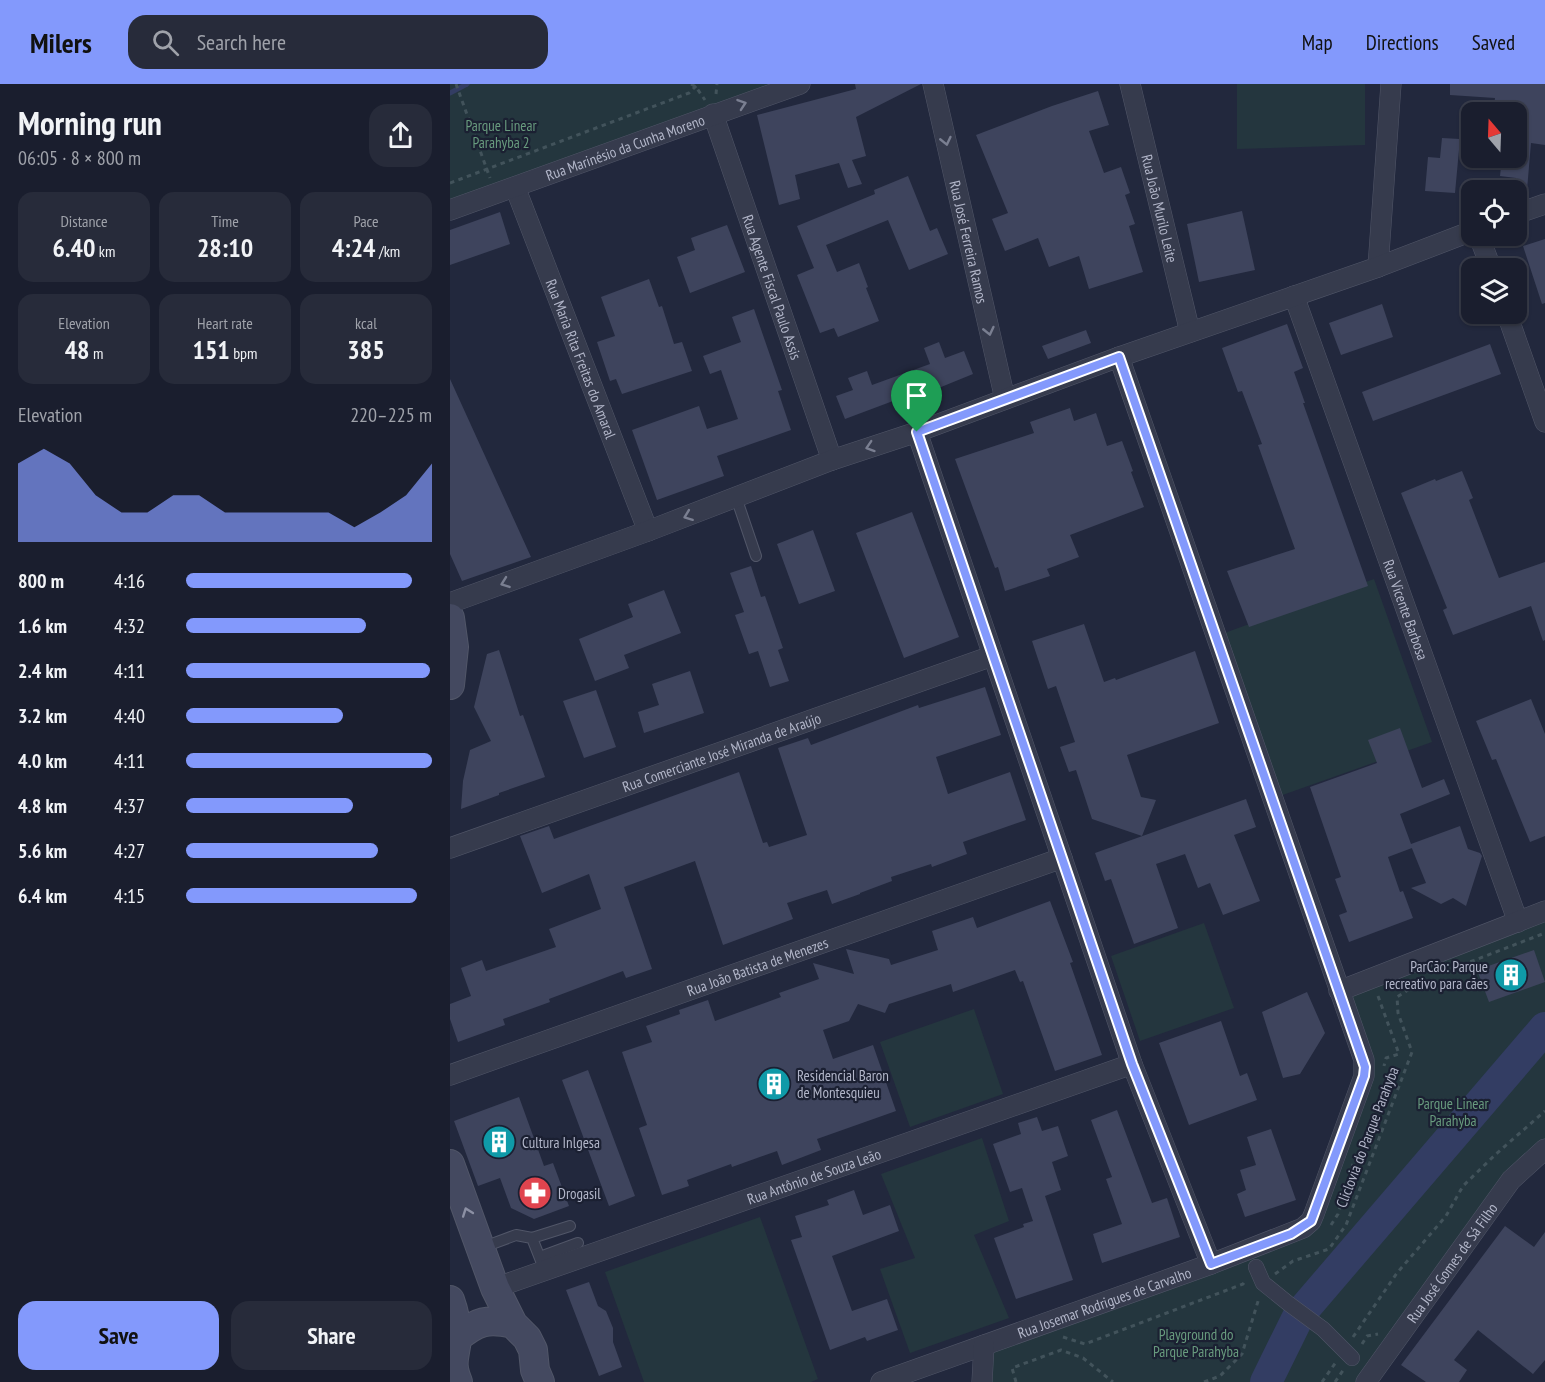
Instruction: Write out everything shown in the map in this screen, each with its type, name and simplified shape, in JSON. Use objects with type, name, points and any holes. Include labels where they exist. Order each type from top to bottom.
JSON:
[{"type":"main road","points":[[450,618],[454,647],[450,685]]},
{"type":"main road","points":[[450,1164],[495,1288],[513,1324],[527,1338],[533,1350],[535,1378]]},
{"type":"main road","points":[[450,1300],[454,1360]]},
{"type":"main road","points":[[454,1360],[480,1323],[494,1320],[513,1324]]},
{"type":"street","name":"Rua Marinésio da Cunha Moreno","points":[[450,210],[515,187],[715,106],[800,84]]},
{"type":"street","name":"Rua José Ferreira Ramos","points":[[933,84],[1005,399]]},
{"type":"street","name":"Rua João Murilo Leite","points":[[1130,84],[1190,332]]},
{"type":"street","points":[[1378,267],[1391,84]]},
{"type":"street","name":"Rua Agente Fiscal Paulo Assis","points":[[715,106],[832,460]]},
{"type":"street","name":"Rua Maria Rita Freitas do Amaral","points":[[515,187],[648,531]]},
{"type":"street","points":[[1527,210],[1545,204]]},
{"type":"street","points":[[450,603],[648,531],[832,460],[917,432],[1119,357],[1378,267],[1461,235]]},
{"type":"street","name":"Rua Vicente Barbosa","points":[[1294,296],[1518,922]]},
{"type":"street","points":[[1511,324],[1545,422]]},
{"type":"street","name":"Rua Josemar Rodrigues de Carvalho","points":[[881,1382],[1211,1264],[1291,1234],[1308,1225],[1313,1217],[1364,1076],[1364,1060],[1119,357]]},
{"type":"street","points":[[917,432],[1132,1064],[1211,1264]]},
{"type":"street","name":"Rua Comerciante José Miranda de Araújo","points":[[450,848],[992,657]]},
{"type":"street","name":"Rua João Batista de Menezes","points":[[450,1075],[1062,858]]},
{"type":"street","points":[[1339,991],[1545,911]]},
{"type":"street","name":"Rua Antônio de Souza Leão","points":[[495,1288],[542,1264],[1132,1064]]},
{"type":"street","name":"Rua José Gomes de Sá Filho","points":[[1366,1382],[1511,1180],[1545,1149]]},
{"type":"street","points":[[1256,1267],[1263,1283],[1323,1329],[1348,1354]]},
{"type":"street","points":[[982,1382],[984,1345]]},
{"type":"lane","points":[[736,497],[756,556]]},
{"type":"lane","points":[[480,1248],[516,1235],[532,1239],[570,1226]]},
{"type":"lane","points":[[532,1239],[542,1264],[578,1243]]},
{"type":"path","points":[[456,84],[496,194]]},
{"type":"path","points":[[450,183],[689,93],[698,84]]},
{"type":"path","points":[[715,106],[717,84]]},
{"type":"path","points":[[1458,967],[1545,933]]},
{"type":"path","name":"Cliclovia do Parque Parahyba","points":[[1263,1283],[1293,1261],[1329,1249],[1346,1225],[1412,1052],[1398,1013],[1396,997],[1436,975]]},
{"type":"path","points":[[1376,990],[1399,1054],[1386,1058],[1383,1069]]},
{"type":"path","points":[[1322,1382],[1348,1354],[1397,1273],[1446,1216],[1463,1186],[1545,1111]]},
{"type":"path","points":[[1327,1230],[1338,1214],[1355,1159]]},
{"type":"path","points":[[1056,1335],[1085,1344],[1243,1284],[1256,1267]]},
{"type":"path","points":[[1204,1382],[1220,1376],[1242,1354],[1263,1283]]},
{"type":"path","points":[[1016,1382],[1011,1368],[1061,1350],[1083,1358],[1113,1382]]},
{"type":"green space","name":"Parque Linear Parahyba 2","points":[[450,84],[786,84],[450,205]]},
{"type":"green space","points":[[1237,84],[1365,84],[1365,145],[1237,149]]},
{"type":"green space","points":[[1374,579],[1432,742],[1277,797],[1219,635]]},
{"type":"green space","name":"Parque Linear Parahyba","points":[[1545,903],[1545,1155],[1516,1178],[1367,1382],[985,1382],[987,1342],[1316,1225],[1371,1066],[1342,983]]},
{"type":"green space","points":[[1204,923],[1234,1008],[1140,1041],[1111,956]]},
{"type":"green space","points":[[974,1009],[1003,1094],[910,1127],[880,1042]]},
{"type":"green space","points":[[982,1138],[1009,1221],[974,1235],[1009,1318],[910,1353],[880,1269],[915,1258],[881,1174]]},
{"type":"green space","points":[[760,1217],[818,1379],[811,1382],[644,1382],[605,1272]]},
{"type":"building","points":[[855,84],[921,84],[856,117],[866,156],[852,160],[862,184],[848,188],[839,163],[795,175],[800,199],[779,205],[757,115],[856,89]]},
{"type":"building","points":[[1450,84],[1545,84],[1545,145],[1531,143],[1527,190],[1527,180],[1500,176],[1501,168],[1527,168],[1527,102],[1494,102],[1495,98],[1450,95]]},
{"type":"building","points":[[1098,91],[1109,125],[1089,131],[1104,173],[1121,167],[1130,193],[1125,195],[1135,224],[1129,226],[1143,272],[1089,289],[1079,256],[1049,267],[1038,238],[1005,251],[992,219],[1008,213],[976,135]]},
{"type":"building","points":[[1442,138],[1460,139],[1455,193],[1425,191],[1428,157],[1440,158]]},
{"type":"building","points":[[908,176],[930,231],[937,228],[948,254],[909,270],[888,220],[826,245],[837,272],[859,263],[879,321],[838,337],[834,328],[820,333],[797,275],[814,268],[797,226],[875,194],[874,190]]},
{"type":"building","points":[[1242,211],[1255,270],[1199,282],[1187,224]]},
{"type":"building","points":[[500,212],[510,244],[450,265],[450,230]]},
{"type":"building","points":[[727,225],[745,272],[690,293],[677,257],[695,250],[691,238]]},
{"type":"building","points":[[1545,239],[1545,303],[1542,304],[1523,246]]},
{"type":"building","points":[[649,279],[659,307],[662,306],[674,344],[682,342],[692,371],[622,394],[616,379],[610,381],[597,342],[615,336],[601,297]]},
{"type":"building","points":[[1382,304],[1393,337],[1341,355],[1329,323]]},
{"type":"building","points":[[754,309],[782,390],[778,391],[791,430],[717,456],[724,476],[657,500],[632,430],[699,406],[707,429],[738,419],[721,370],[710,374],[703,356],[741,342],[732,317]]},
{"type":"building","points":[[1287,324],[1303,368],[1294,372],[1305,403],[1303,403],[1368,586],[1249,627],[1227,571],[1295,549],[1258,445],[1262,444],[1242,391],[1238,392],[1222,348]]},
{"type":"building","points":[[1086,330],[1091,343],[1048,359],[1042,346]]},
{"type":"building","points":[[939,342],[945,358],[964,351],[973,374],[919,396],[917,392],[845,419],[836,396],[853,390],[848,378],[867,371],[872,385],[930,364],[924,348]]},
{"type":"building","points":[[1490,344],[1501,374],[1373,421],[1362,392]]},
{"type":"building","points":[[450,379],[531,557],[462,581],[450,554]]},
{"type":"building","points":[[1070,408],[1074,421],[1096,413],[1107,446],[1122,441],[1144,507],[1070,535],[1079,557],[1047,569],[1050,576],[1005,591],[998,567],[995,568],[955,459],[1034,433],[1030,422]]},
{"type":"building","points":[[1462,471],[1473,498],[1469,500],[1499,578],[1545,562],[1545,640],[1543,641],[1531,606],[1453,635],[1443,610],[1447,608],[1401,493]]},
{"type":"building","points":[[912,512],[959,637],[904,658],[856,533]]},
{"type":"building","points":[[813,530],[835,591],[799,604],[777,544]]},
{"type":"building","points":[[751,566],[761,597],[765,596],[783,648],[778,650],[789,681],[770,687],[758,651],[749,654],[735,615],[744,612],[730,573]]},
{"type":"building","points":[[664,590],[681,633],[624,655],[629,668],[595,681],[579,639],[633,617],[628,604]]},
{"type":"building","points":[[1084,624],[1104,682],[1115,678],[1116,680],[1195,651],[1219,723],[1127,755],[1141,797],[1156,800],[1142,836],[1092,819],[1076,770],[1069,772],[1060,747],[1075,742],[1056,686],[1048,689],[1032,641]]},
{"type":"building","points":[[499,650],[520,716],[523,715],[545,777],[461,809],[463,781],[470,750],[491,741],[474,707],[487,654]]},
{"type":"building","points":[[690,671],[704,713],[644,733],[638,712],[659,705],[652,684]]},
{"type":"building","points":[[985,687],[1001,735],[936,757],[948,794],[1010,772],[1026,820],[963,842],[967,854],[932,867],[931,864],[891,877],[892,881],[832,904],[827,890],[787,903],[793,919],[723,945],[695,861],[624,887],[652,969],[626,978],[623,971],[549,999],[550,1002],[503,1019],[505,1025],[458,1042],[450,1019],[450,1004],[471,996],[461,968],[482,960],[486,971],[556,947],[549,929],[601,909],[589,874],[542,893],[520,836],[549,826],[554,839],[739,772],[763,843],[767,842],[769,847],[807,835],[778,748],[808,738],[811,745],[918,705],[919,708]]},
{"type":"building","points":[[596,690],[616,747],[584,758],[563,701]]},
{"type":"building","points":[[1531,699],[1545,734],[1545,836],[1530,842],[1496,759],[1492,760],[1476,721]]},
{"type":"building","points":[[1400,728],[1422,788],[1444,779],[1450,794],[1400,814],[1411,844],[1460,826],[1468,849],[1482,856],[1466,906],[1453,898],[1441,904],[1411,888],[1426,883],[1412,848],[1388,857],[1400,892],[1403,891],[1413,918],[1349,942],[1339,915],[1347,912],[1335,879],[1341,877],[1310,787],[1377,763],[1368,740]]},
{"type":"building","points":[[1246,799],[1256,827],[1234,835],[1260,901],[1223,915],[1210,883],[1198,888],[1185,854],[1156,864],[1178,928],[1134,944],[1111,879],[1105,881],[1095,853]]},
{"type":"building","points":[[1050,901],[1073,962],[1070,963],[1102,1055],[1055,1071],[1023,981],[1020,982],[1015,970],[953,992],[951,984],[889,1004],[885,1013],[858,1004],[849,1021],[823,1030],[833,1059],[873,1045],[896,1111],[817,1139],[821,1150],[782,1165],[777,1151],[687,1180],[689,1186],[662,1195],[639,1128],[647,1125],[622,1052],[652,1042],[646,1026],[680,1014],[679,1010],[708,1000],[715,1021],[781,997],[779,993],[819,979],[813,963],[854,974],[846,949],[889,959],[891,965],[938,950],[932,931],[973,917],[977,928]]},
{"type":"building","name":"ParCão: Parque recreativo para cães","points":[[1534,950],[1545,982],[1489,1002],[1477,970]]},
{"type":"building","points":[[1307,992],[1325,1033],[1300,1074],[1283,1078],[1262,1012]]},
{"type":"building","points":[[1221,1021],[1240,1076],[1247,1073],[1257,1100],[1189,1125],[1159,1043]]},
{"type":"building","points":[[588,1070],[635,1196],[609,1206],[562,1080]]},
{"type":"building","name":"Cultura Inlgesa","points":[[519,1097],[544,1166],[553,1163],[569,1206],[534,1219],[511,1208],[500,1178],[478,1186],[454,1121]]},
{"type":"building","points":[[1117,1110],[1152,1203],[1167,1198],[1180,1237],[1102,1263],[1093,1234],[1122,1224],[1106,1179],[1112,1177],[1091,1120]]},
{"type":"building","points":[[1037,1117],[1042,1131],[1058,1126],[1068,1156],[1052,1162],[1061,1190],[1045,1196],[1073,1280],[1016,1299],[994,1238],[1024,1227],[1023,1224],[1033,1221],[1022,1188],[1010,1192],[993,1144],[1021,1134],[1018,1123]]},
{"type":"building","points":[[1271,1129],[1296,1200],[1245,1217],[1237,1194],[1246,1190],[1240,1170],[1256,1165],[1247,1137]]},
{"type":"building","points":[[854,1190],[863,1215],[890,1205],[899,1231],[832,1256],[852,1311],[887,1299],[898,1330],[867,1341],[865,1337],[830,1350],[791,1240],[802,1237],[795,1216],[829,1205],[827,1200]]},
{"type":"building","points":[[1505,1226],[1534,1247],[1545,1232],[1545,1360],[1533,1374],[1478,1330],[1454,1360],[1467,1370],[1459,1382],[1426,1382],[1401,1365]]},
{"type":"building","points":[[589,1282],[598,1306],[606,1311],[613,1328],[613,1342],[622,1367],[599,1376],[566,1290]]},
{"type":"waterway","points":[[450,93],[467,84]]},
{"type":"waterway","points":[[1266,1382],[1299,1315],[1545,1028]]},
{"type":"place","name":"ParCão: Parque recreativo para cães","points":[[1511,975]]},
{"type":"place","name":"Residencial Baron de Montesquieu","points":[[774,1084]]},
{"type":"place","name":"Cultura Inlgesa","points":[[499,1142]]},
{"type":"place","name":"Drogasil","points":[[535,1193]]},
{"type":"route","points":[[1119,357],[1364,1060],[1364,1076],[1314,1214],[1308,1225],[1291,1234],[1211,1264],[1132,1064],[917,432],[1119,357]]},
{"type":"park label","name":"Playground do Parque Parahyba","points":[[1196,1342]]}]
